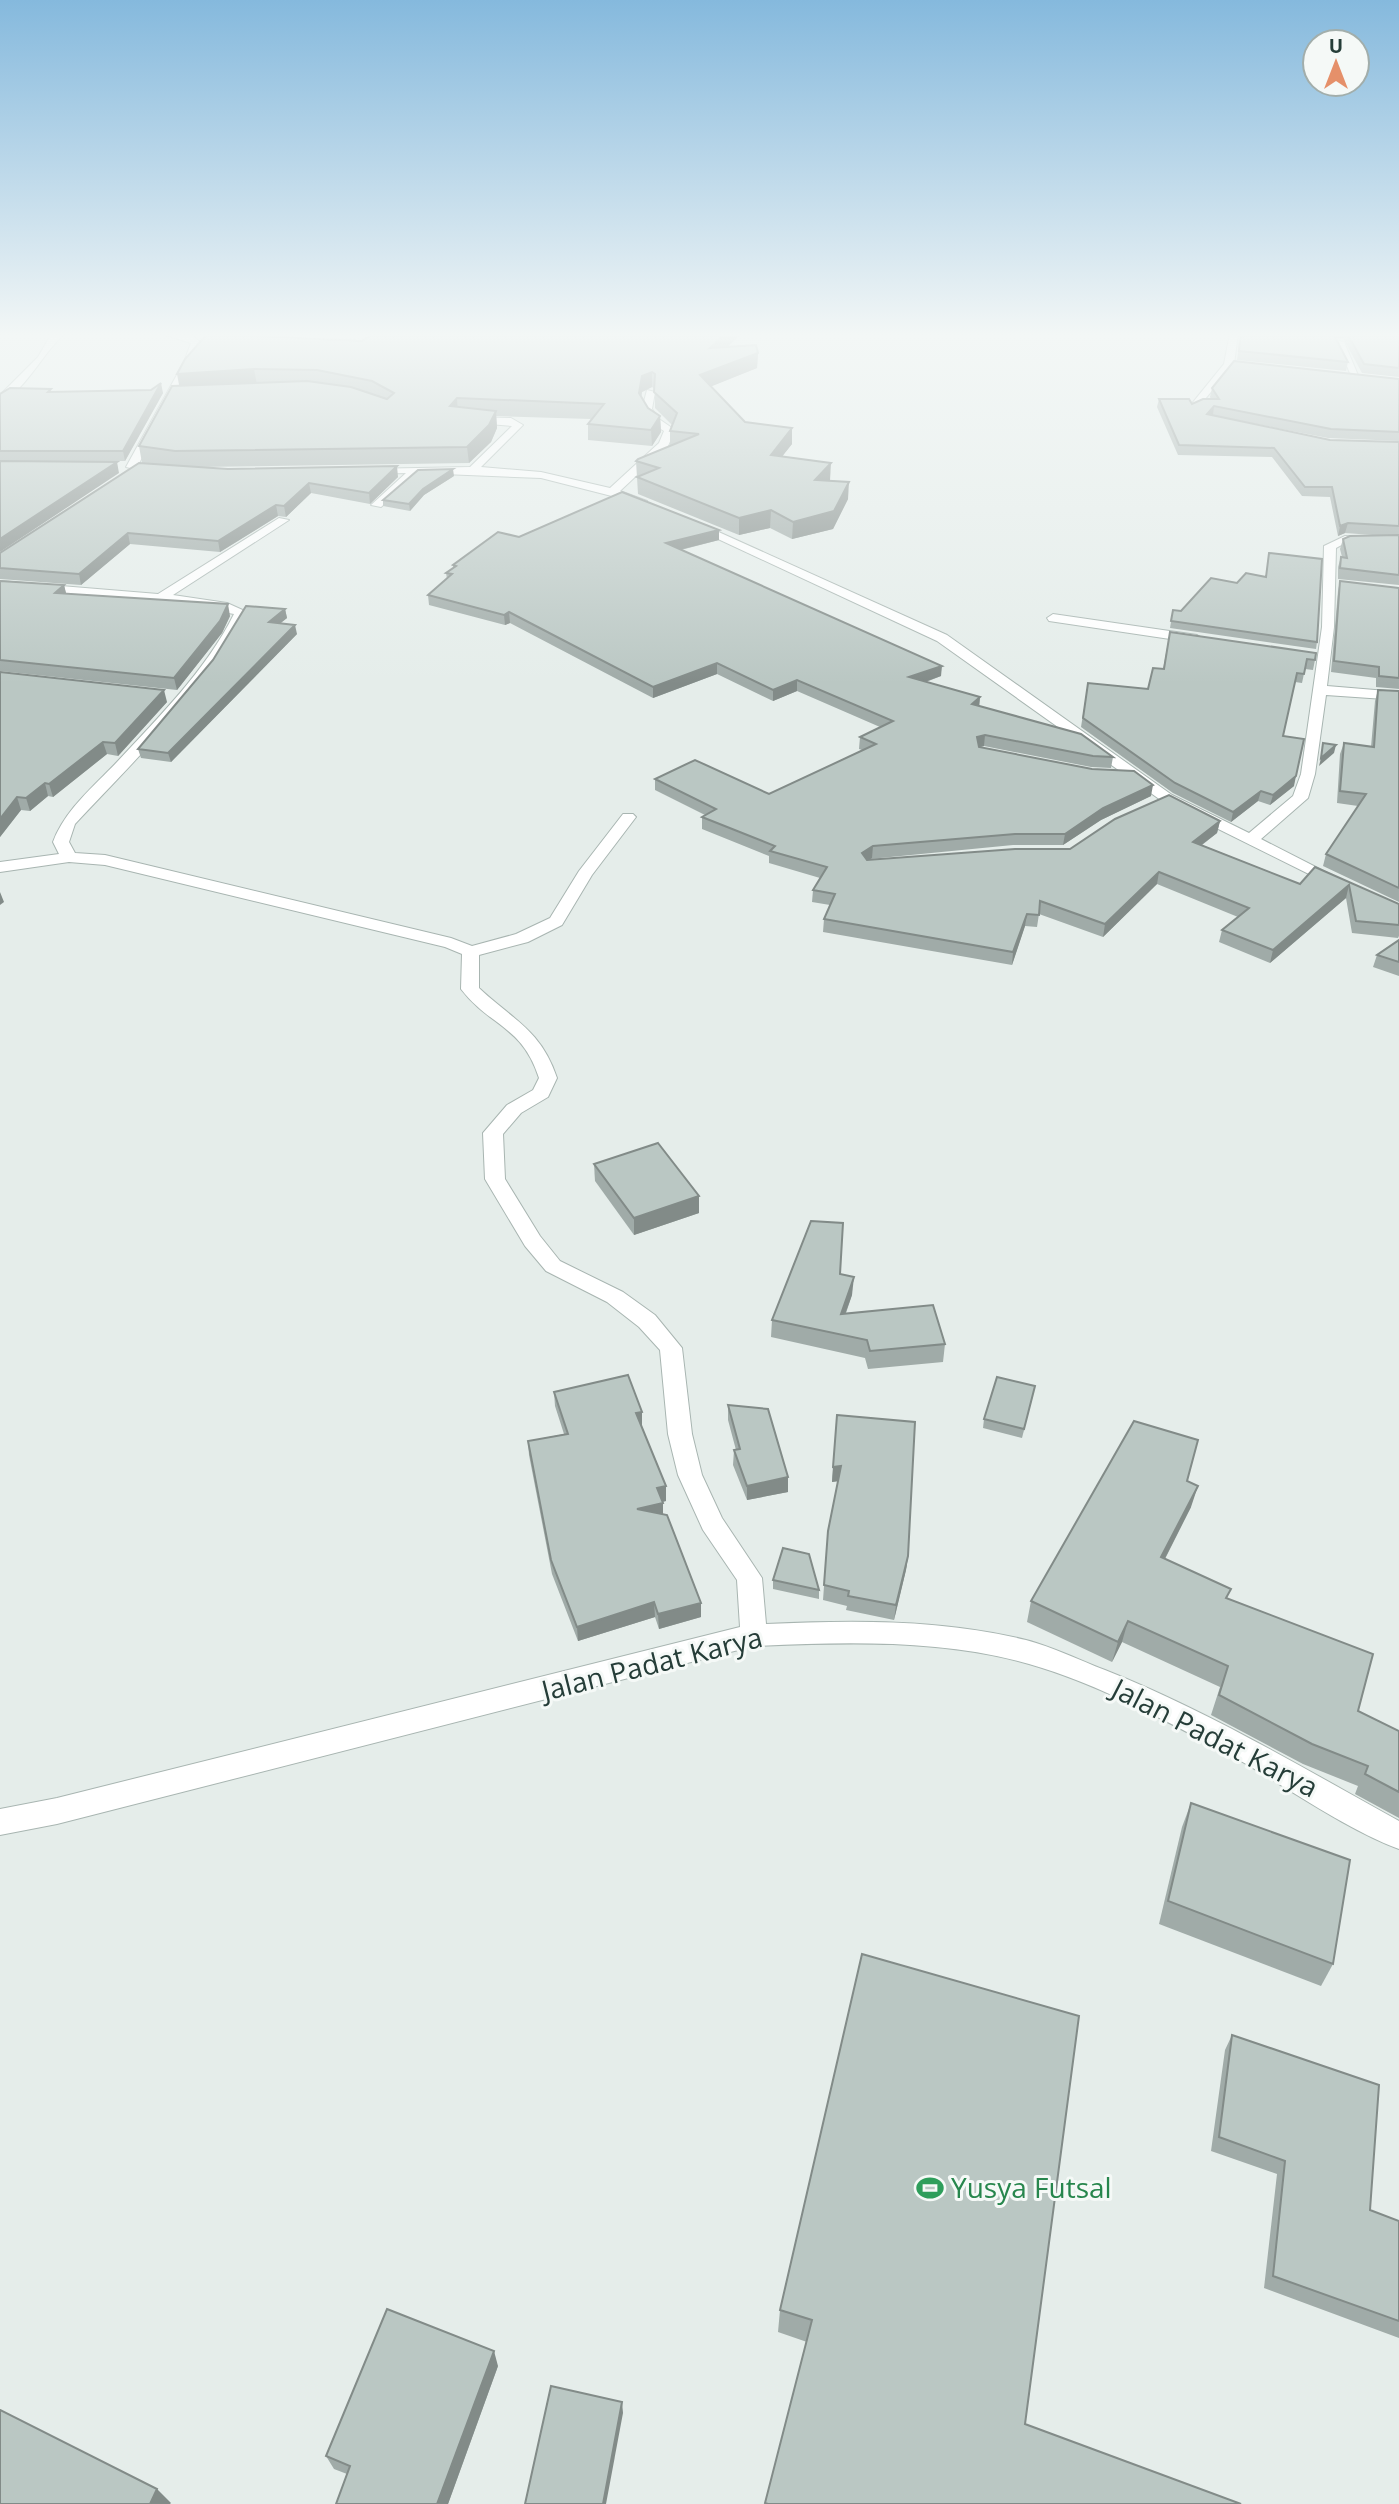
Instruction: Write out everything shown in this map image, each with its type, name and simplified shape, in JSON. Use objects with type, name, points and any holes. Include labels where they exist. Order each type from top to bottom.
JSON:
[{"type":"street","points":[[142,450],[129,470],[178,473]]},
{"type":"street","points":[[474,468],[492,450]]},
{"type":"street","points":[[613,491],[658,450]]},
{"type":"street","points":[[350,471],[474,468],[555,475],[613,491],[651,506]]},
{"type":"street","points":[[377,505],[416,470]]},
{"type":"street","points":[[676,517],[798,569],[942,638],[988,667],[1137,776],[1161,801],[1344,886]]},
{"type":"street","points":[[158,599],[283,520]]},
{"type":"street","points":[[1249,841],[1300,798],[1308,774],[1320,690],[1318,656],[1335,585],[1330,546],[1346,539],[1382,539]]},
{"type":"street","points":[[0,585],[223,606],[241,612],[230,635],[173,696],[143,743],[68,823],[61,842],[69,857]]},
{"type":"street","points":[[1053,618],[1215,641]]},
{"type":"street","points":[[1320,690],[1399,696]]},
{"type":"street","points":[[1105,776],[1137,776]]},
{"type":"street","points":[[0,867],[69,857],[105,860],[451,943],[471,952],[522,938],[556,921],[585,874],[628,817]]},
{"type":"street","points":[[471,952],[470,989],[485,1006],[527,1033],[543,1056],[548,1078],[541,1093],[514,1109],[493,1133],[495,1179],[532,1241],[553,1266],[615,1297],[647,1321],[671,1348],[677,1383],[680,1434],[690,1475],[712,1522],[749,1578],[754,1635]]},
{"type":"street","name":"Jalan Padat Karya","points":[[0,1822],[111,1798],[754,1635],[846,1631],[921,1635],[1025,1651],[1131,1691],[1228,1741],[1399,1836]]},
{"type":"building","points":[[0,450],[124,450],[123,451]]},
{"type":"building","points":[[167,450],[259,450],[175,451]]},
{"type":"building","points":[[660,450],[775,450],[771,455],[831,463],[815,480],[849,482],[834,511],[793,522],[771,510],[739,518],[637,477],[659,468],[636,461]]},
{"type":"building","points":[[1275,450],[1399,450],[1399,526],[1348,523],[1340,526],[1332,487],[1305,487]]},
{"type":"building","points":[[0,461],[117,462],[0,539]]},
{"type":"building","points":[[139,463],[228,469],[397,466],[369,493],[309,483],[284,506],[276,505],[218,541],[128,533],[79,574],[0,568],[0,553]]},
{"type":"building","points":[[453,469],[423,489],[409,504],[383,500],[418,470]]},
{"type":"building","points":[[622,492],[719,530],[666,543],[942,666],[909,677],[980,697],[972,704],[1081,734],[1113,757],[1093,756],[985,735],[977,737],[979,747],[1092,769],[1134,771],[1153,785],[1103,808],[1065,834],[1015,834],[873,846],[862,853],[867,860],[1015,849],[1070,849],[1115,819],[1169,795],[1220,821],[1193,842],[1300,884],[1315,867],[1399,904],[1399,925],[1356,921],[1349,885],[1273,950],[1222,930],[1249,908],[1159,872],[1105,924],[1040,901],[1039,915],[1027,914],[1013,952],[824,919],[835,894],[813,890],[827,867],[770,851],[775,846],[702,817],[716,809],[655,779],[695,760],[769,794],[876,744],[860,737],[893,721],[797,680],[773,690],[717,663],[653,687],[509,612],[504,615],[428,595],[452,574],[446,573],[456,566],[453,565],[498,532],[519,537]]},
{"type":"building","points":[[1399,535],[1399,575],[1340,568],[1341,557],[1347,558],[1343,539],[1350,536]]},
{"type":"building","points":[[1269,553],[1322,559],[1317,642],[1171,621],[1173,610],[1181,611],[1211,578],[1237,583],[1246,573],[1266,577]]},
{"type":"building","points":[[0,581],[64,585],[55,593],[228,604],[220,621],[174,678],[0,660]]},
{"type":"building","points":[[1340,581],[1399,588],[1399,678],[1379,676],[1379,667],[1334,661]]},
{"type":"building","points":[[246,606],[285,609],[269,622],[295,625],[168,753],[138,749],[213,660]]},
{"type":"building","points":[[1170,632],[1316,653],[1315,660],[1307,659],[1304,674],[1297,673],[1283,736],[1304,739],[1296,776],[1273,795],[1261,791],[1233,812],[1175,783],[1083,718],[1088,683],[1148,689],[1153,668],[1164,669]]},
{"type":"building","points":[[0,672],[164,690],[115,743],[103,742],[49,784],[45,783],[26,798],[17,797],[0,819]]},
{"type":"building","points":[[1378,690],[1399,691],[1399,888],[1326,854],[1366,794],[1340,791],[1344,743],[1374,747]]},
{"type":"building","points":[[1323,743],[1336,745],[1321,758]]},
{"type":"building","points":[[1399,940],[1399,962],[1377,955]]},
{"type":"building","points":[[658,1143],[699,1196],[634,1218],[594,1164]]},
{"type":"building","points":[[811,1221],[843,1223],[840,1274],[854,1277],[841,1314],[933,1305],[945,1344],[870,1351],[867,1340],[772,1320]]},
{"type":"building","points":[[628,1375],[642,1412],[636,1413],[666,1486],[657,1488],[663,1503],[637,1509],[667,1515],[701,1603],[658,1614],[654,1602],[577,1627],[551,1560],[528,1441],[568,1434],[554,1392]]},
{"type":"building","points":[[997,1377],[1035,1386],[1024,1429],[984,1419]]},
{"type":"building","points":[[728,1405],[768,1409],[788,1477],[747,1486],[734,1450],[740,1449]]},
{"type":"building","points":[[837,1415],[915,1422],[908,1556],[896,1605],[848,1596],[849,1591],[824,1585],[828,1531],[841,1466],[833,1467]]},
{"type":"building","points":[[1134,1421],[1198,1440],[1187,1481],[1198,1486],[1161,1557],[1231,1589],[1226,1598],[1373,1654],[1358,1711],[1399,1731],[1399,1792],[1365,1774],[1368,1766],[1312,1744],[1219,1695],[1228,1666],[1128,1621],[1118,1642],[1031,1601]]},
{"type":"building","points":[[783,1548],[809,1554],[819,1590],[773,1580]]},
{"type":"building","points":[[1191,1803],[1350,1860],[1333,1964],[1168,1901]]},
{"type":"building","name":"Yusya Futsal","points":[[862,1954],[1079,2016],[1025,2424],[1241,2504],[765,2503],[812,2320],[780,2310]]},
{"type":"building","points":[[1232,2035],[1379,2085],[1370,2210],[1399,2221],[1399,2321],[1273,2276],[1285,2161],[1219,2137]]},
{"type":"building","points":[[387,2309],[494,2351],[437,2504],[336,2504],[350,2466],[326,2456]]},
{"type":"building","points":[[551,2386],[622,2402],[603,2504],[525,2504]]},
{"type":"building","points":[[0,2410],[157,2489],[150,2504],[0,2504]]},
{"type":"place","name":"Yusya Futsal","points":[[930,2188]]}]
